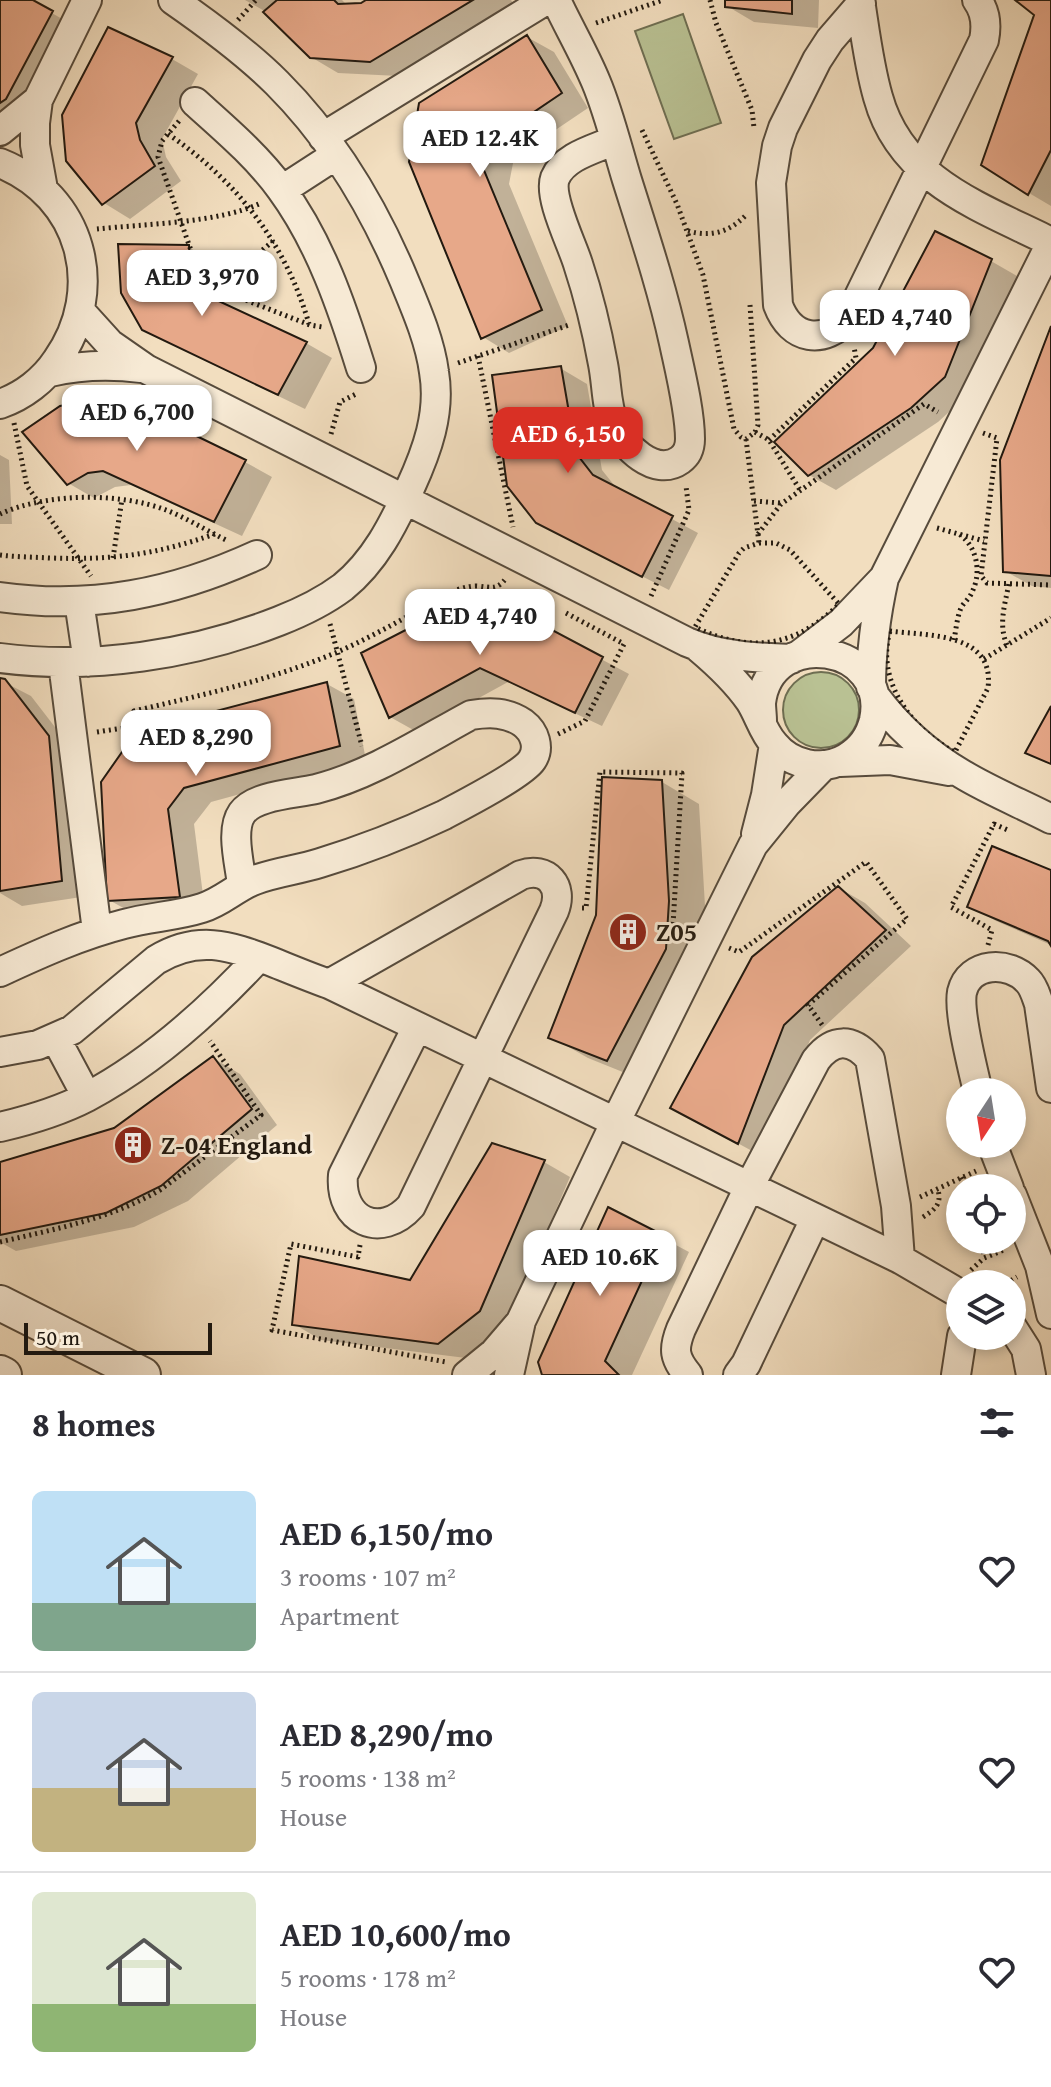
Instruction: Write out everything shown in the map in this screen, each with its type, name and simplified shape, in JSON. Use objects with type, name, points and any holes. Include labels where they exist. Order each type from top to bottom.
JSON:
[{"type":"street","points":[[43,189],[35,145],[38,100],[87,0]]},
{"type":"street","points":[[0,658],[75,662],[202,646],[264,627],[323,601],[364,567],[381,546],[405,499],[433,425],[436,398],[434,371],[424,333],[395,259],[358,188],[300,107],[276,82],[250,58],[173,0]]},
{"type":"street","points":[[282,190],[330,146],[546,0]]},
{"type":"street","points":[[556,0],[590,29],[597,85],[615,140],[654,267],[669,322],[690,442],[683,458],[668,465],[650,462],[632,450],[623,441],[612,419],[593,317],[556,203],[553,184],[561,167],[615,140]]},
{"type":"street","points":[[860,2],[830,40],[803,87],[777,146],[771,183],[778,305],[789,325],[809,335],[821,336],[832,332],[849,317],[984,40],[986,21],[977,0]]},
{"type":"street","points":[[753,845],[787,803],[832,764],[853,754],[868,735],[876,712],[871,661],[884,578],[1051,242],[940,185],[905,152],[893,135],[877,96],[860,2]]},
{"type":"street","points":[[0,131],[38,100]]},
{"type":"street","points":[[195,102],[232,134],[282,190],[321,259],[350,331],[361,368]]},
{"type":"street","points":[[0,163],[17,170],[43,189],[60,209],[73,232],[81,258],[84,285],[81,312],[69,344],[50,372],[31,388],[4,402]]},
{"type":"street","points":[[81,312],[110,344],[146,369],[696,646],[736,683],[784,754],[796,761],[810,765],[890,760],[962,774]]},
{"type":"street","points":[[50,372],[73,366],[98,365],[146,369]]},
{"type":"street","points":[[0,597],[79,601],[147,593],[185,584],[257,555]]},
{"type":"street","points":[[472,1371],[508,1338],[521,1321],[753,845],[766,795],[768,733],[761,703],[766,685],[777,670],[841,623],[884,578]]},
{"type":"street","points":[[79,601],[72,736],[97,931]]},
{"type":"street","points":[[696,646],[748,656],[795,657],[813,652],[841,656],[864,674],[888,713],[913,738],[962,774],[1051,819]]},
{"type":"street","points":[[0,972],[97,931],[207,907],[242,885],[361,850],[405,833],[447,813],[527,766],[536,744],[534,736],[524,724],[511,717],[498,713],[471,715],[368,770],[324,787],[260,800],[243,811],[236,830],[242,885]]},
{"type":"street","points":[[329,984],[521,875],[530,872],[548,877],[554,884],[557,902],[411,1206],[402,1216],[377,1224],[364,1220],[345,1202],[343,1175],[417,1027]]},
{"type":"street","points":[[0,1052],[38,1045],[72,1030],[168,952],[203,944],[241,950],[329,984],[900,1259],[946,1286]]},
{"type":"street","points":[[0,1127],[87,1097],[196,1020],[259,957]]},
{"type":"street","points":[[975,1078],[963,1014],[962,996],[966,981],[971,974],[982,969],[1007,968],[1028,981],[1035,992],[1051,1088]]},
{"type":"street","points":[[56,1039],[87,1097]]},
{"type":"street","points":[[688,1375],[679,1364],[676,1341],[749,1187],[816,1060],[824,1049],[836,1044],[849,1044],[861,1049],[870,1059],[908,1214],[900,1259]]},
{"type":"street","points":[[738,1375],[815,1219]]},
{"type":"street","points":[[1026,1228],[1046,1263],[1051,1314]]},
{"type":"street","points":[[0,1303],[143,1375]]},
{"type":"street","points":[[509,1375],[521,1321]]},
{"type":"street","points":[[1026,1349],[1031,1375]]},
{"type":"street","points":[[956,1375],[960,1350]]},
{"type":"path","points":[[590,29],[663,0]]},
{"type":"path","points":[[710,0],[716,23],[752,110],[753,135]]},
{"type":"path","points":[[590,29],[593,11]]},
{"type":"path","points":[[195,102],[162,141],[158,157],[199,273],[209,286],[310,325],[350,331]]},
{"type":"path","points":[[639,122],[703,275],[734,429],[746,439]]},
{"type":"path","points":[[168,134],[209,165],[230,186],[273,241],[292,276],[310,325]]},
{"type":"path","points":[[73,232],[182,221],[249,209],[282,190]]},
{"type":"path","points":[[745,206],[746,232]]},
{"type":"path","points":[[687,231],[718,233],[737,224],[745,216]]},
{"type":"path","points":[[217,289],[273,241]]},
{"type":"path","points":[[746,439],[758,425],[749,296]]},
{"type":"path","points":[[434,371],[593,317]]},
{"type":"path","points":[[769,440],[856,358],[849,317]]},
{"type":"path","points":[[72,736],[136,726],[134,711],[288,671],[337,652],[456,590],[497,588],[505,581],[519,557],[478,356]]},
{"type":"path","points":[[324,458],[340,402],[368,388],[361,368]]},
{"type":"path","points":[[4,402],[27,486],[108,599]]},
{"type":"path","points":[[758,534],[781,504],[924,404],[960,425],[997,438],[984,541],[983,581],[1051,585]]},
{"type":"path","points":[[755,432],[769,440],[800,490]]},
{"type":"path","points":[[746,439],[759,543]]},
{"type":"path","points":[[641,618],[689,510],[683,458]]},
{"type":"path","points":[[0,514],[39,502],[82,498],[122,499],[165,510],[257,555]]},
{"type":"path","points":[[113,558],[122,499]]},
{"type":"path","points":[[754,501],[781,504]]},
{"type":"path","points":[[913,521],[984,541]]},
{"type":"path","points":[[0,555],[113,558],[182,546],[215,534]]},
{"type":"path","points":[[954,640],[961,609],[974,590],[976,566],[974,551],[959,534]]},
{"type":"path","points":[[759,543],[776,543],[790,550],[839,604],[811,628],[776,642],[759,644],[726,640],[695,627],[739,553],[759,543]]},
{"type":"path","points":[[1007,645],[1002,621],[1009,583]]},
{"type":"path","points":[[323,601],[368,770]]},
{"type":"path","points":[[536,744],[585,721],[624,644],[558,609]]},
{"type":"path","points":[[984,659],[1051,618]]},
{"type":"path","points":[[890,631],[954,640],[972,647],[984,659],[989,679],[988,688],[955,752],[931,738],[911,718],[894,689],[887,657],[890,631]]},
{"type":"path","points":[[982,969],[992,930],[951,907],[994,824],[1022,836]]},
{"type":"path","points":[[0,1242],[104,1216],[142,1201],[261,1115],[196,1020]]},
{"type":"path","points":[[972,1174],[1000,1165]]},
{"type":"path","points":[[908,1214],[946,1186]]},
{"type":"path","points":[[908,1214],[934,1210],[939,1200],[938,1190]]},
{"type":"path","points":[[364,1220],[358,1257],[291,1244],[272,1330],[472,1371]]},
{"type":"path","points":[[1030,1238],[984,1258],[970,1271],[1005,1284],[1046,1263]]},
{"type":"path","points":[[984,1254],[984,1258]]},
{"type":"green space","points":[[683,14],[721,123],[674,139],[635,31]]},
{"type":"green space","points":[[821,672],[835,675],[848,683],[856,696],[859,710],[856,724],[848,737],[835,745],[821,748],[807,745],[794,737],[786,724],[783,710],[786,696],[794,683],[807,675]]},
{"type":"building","points":[[0,0],[33,0],[53,11],[6,99],[0,103]]},
{"type":"building","points":[[277,0],[334,0],[338,4],[366,0],[473,0],[370,62],[310,58],[263,12]]},
{"type":"building","points":[[725,0],[792,0],[792,14],[725,7]]},
{"type":"building","points":[[1015,0],[1051,0],[1051,150],[1028,195],[981,165],[1034,15]]},
{"type":"building","points":[[108,27],[173,57],[136,123],[140,140],[155,166],[102,205],[66,161],[62,115]]},
{"type":"building","points":[[527,35],[562,93],[488,143],[483,168],[542,310],[481,339],[409,162],[419,103]]},
{"type":"building","points":[[935,231],[992,259],[945,377],[911,408],[808,476],[774,442],[873,348]]},
{"type":"building","points":[[118,244],[189,245],[191,277],[197,291],[307,342],[278,395],[142,330],[121,293]]},
{"type":"building","points":[[1051,326],[1051,576],[1003,572],[1000,460]]},
{"type":"building","points":[[561,366],[576,453],[593,475],[673,516],[642,577],[536,523],[507,486],[492,375]]},
{"type":"building","points":[[114,396],[246,460],[214,522],[103,471],[88,473],[67,485],[22,432],[60,406]]},
{"type":"building","points":[[501,603],[603,657],[575,713],[480,668],[389,718],[361,653],[456,604]]},
{"type":"building","points":[[0,678],[5,679],[49,736],[62,881],[0,891]]},
{"type":"building","points":[[327,682],[340,746],[184,788],[168,809],[180,897],[107,901],[101,782],[136,732]]},
{"type":"building","points":[[1051,706],[1051,764],[1025,753]]},
{"type":"building","name":"Z05","points":[[602,777],[662,780],[669,901],[666,949],[607,1061],[548,1038],[596,915]]},
{"type":"building","points":[[992,846],[1051,870],[1051,946],[1048,941],[967,907]]},
{"type":"building","points":[[838,886],[886,930],[784,1025],[738,1144],[670,1108],[752,957]]},
{"type":"building","name":"Z-04 England","points":[[213,1056],[252,1109],[161,1186],[106,1213],[0,1235],[0,1162],[114,1128]]},
{"type":"building","points":[[492,1143],[545,1160],[480,1311],[438,1344],[292,1325],[299,1256],[410,1280]]},
{"type":"building","points":[[608,1207],[663,1235],[605,1361],[619,1375],[542,1375],[538,1362]]},
{"type":"place","name":"Z05","points":[[628,932]]},
{"type":"place","name":"Z-04 England","points":[[133,1145]]}]
